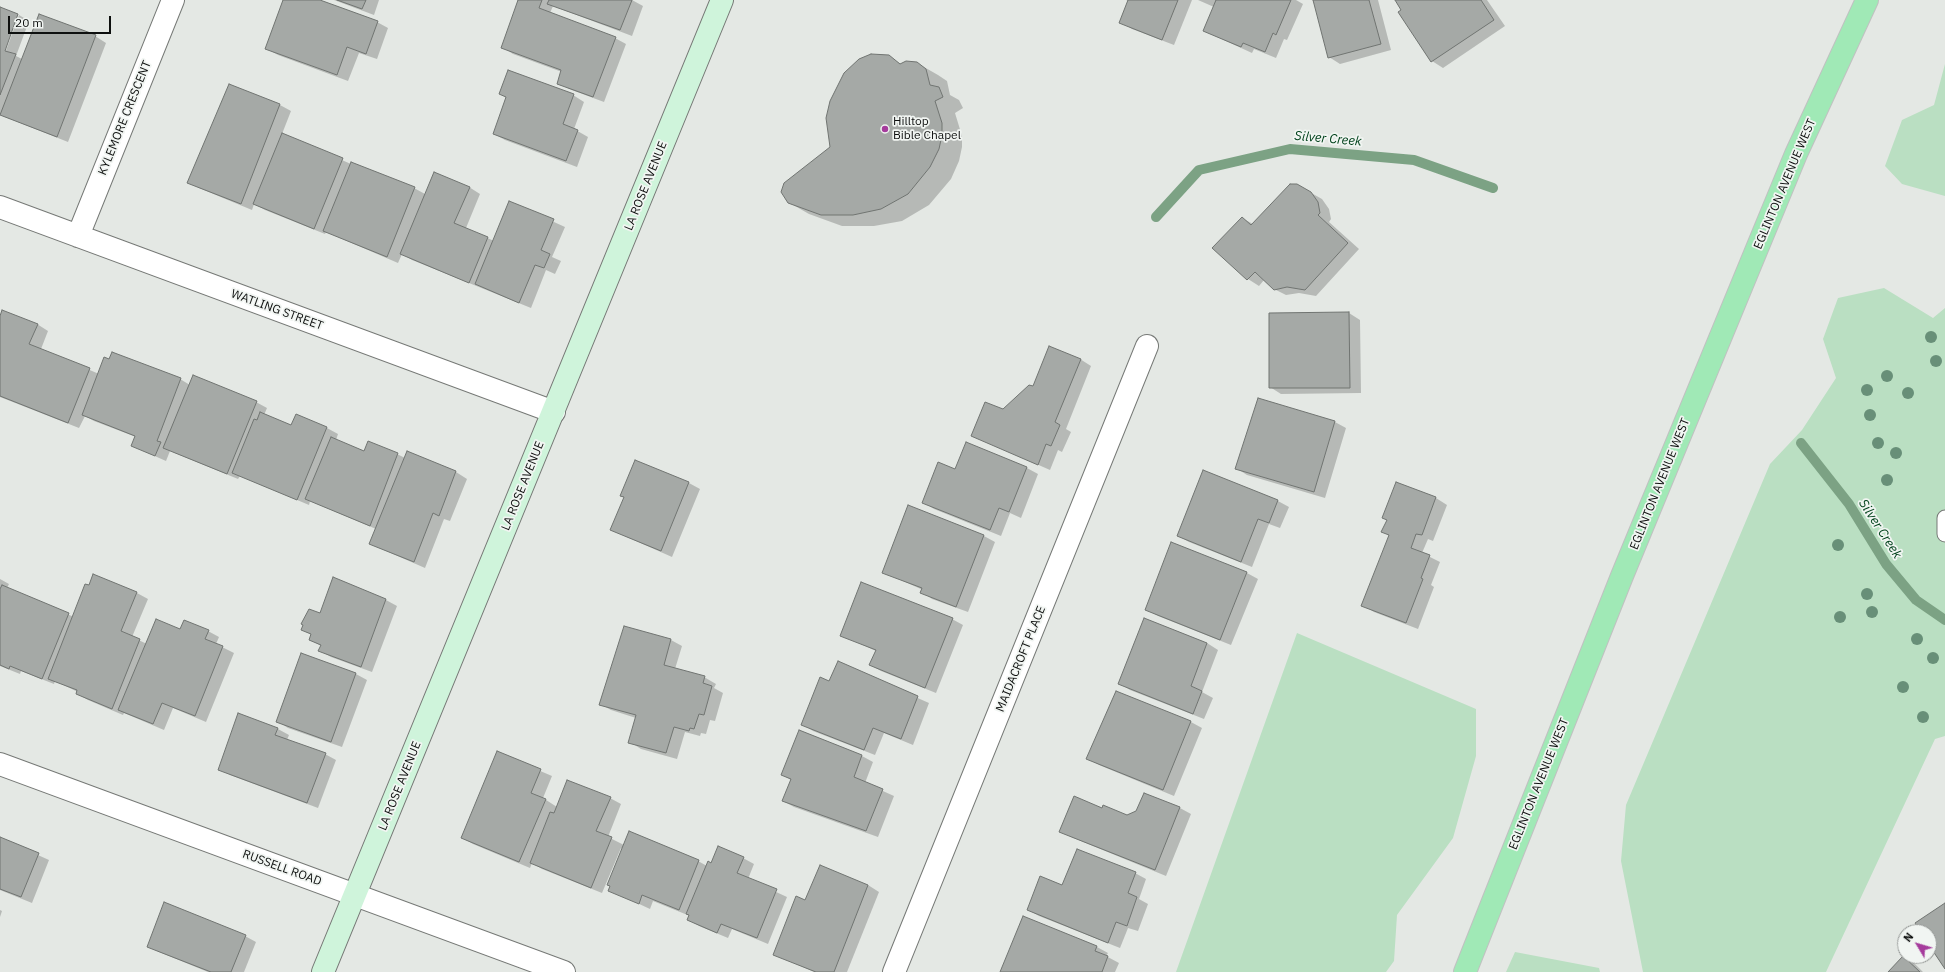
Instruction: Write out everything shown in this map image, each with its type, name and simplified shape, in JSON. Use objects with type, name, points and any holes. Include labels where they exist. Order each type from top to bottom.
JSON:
[{"type":"main road","name":"EGLINTON AVENUE WEST","points":[[1465,972],[1622,576],[1790,169],[1867,0]]},
{"type":"street","name":"KYLEMORE CRESCENT","points":[[78,236],[173,0]]},
{"type":"street","name":"LA ROSE AVENUE","points":[[323,972],[722,0]]},
{"type":"street","name":"WATLING STREET","points":[[0,207],[554,412]]},
{"type":"street","name":"MAIDACROFT PLACE","points":[[894,972],[1147,346]]},
{"type":"street","name":"RUSSELL ROAD","points":[[0,764],[564,972]]},
{"type":"lane","points":[[1945,518],[1945,534]]},
{"type":"green space","points":[[1945,64],[1945,196],[1902,184],[1885,166],[1902,120],[1934,105]]},
{"type":"green space","points":[[1884,288],[1933,318],[1945,308],[1945,736],[1935,739],[1826,972],[1643,972],[1621,861],[1626,805],[1770,464],[1802,430],[1836,378],[1823,339],[1838,298]]},
{"type":"green space","points":[[1297,633],[1476,709],[1476,756],[1453,838],[1397,915],[1394,961],[1386,972],[1176,972]]},
{"type":"green space","points":[[1515,952],[1599,968],[1600,972],[1506,972]]},
{"type":"building","points":[[283,0],[320,0],[378,21],[366,54],[347,47],[337,75],[265,49]]},
{"type":"building","points":[[337,0],[366,0],[362,9]]},
{"type":"building","points":[[518,0],[542,0],[539,8],[616,37],[593,97],[557,84],[561,70],[501,48]]},
{"type":"building","points":[[549,0],[632,0],[620,30],[547,4]]},
{"type":"building","points":[[1128,0],[1178,0],[1162,40],[1119,23]]},
{"type":"building","points":[[1216,0],[1291,0],[1276,35],[1273,33],[1265,52],[1243,43],[1241,47],[1203,31]]},
{"type":"building","points":[[1313,0],[1369,0],[1381,44],[1328,58]]},
{"type":"building","points":[[1395,0],[1481,0],[1494,20],[1431,62],[1398,12],[1401,10]]},
{"type":"building","points":[[0,7],[18,14],[5,51],[16,54],[0,95]]},
{"type":"building","points":[[39,14],[96,35],[57,137],[0,115]]},
{"type":"building","name":"Hilltop Bible Chapel","points":[[871,54],[889,55],[900,64],[906,61],[917,62],[926,69],[930,85],[939,87],[943,97],[935,101],[942,123],[942,135],[939,149],[930,167],[908,194],[881,209],[853,215],[821,215],[788,203],[781,192],[784,183],[830,147],[826,118],[830,101],[844,73],[859,59]]},
{"type":"building","points":[[508,70],[574,94],[563,124],[578,130],[566,161],[493,134],[506,97],[499,94]]},
{"type":"building","points":[[229,84],[280,104],[241,204],[187,183]]},
{"type":"building","points":[[282,133],[343,158],[314,229],[253,204]]},
{"type":"building","points":[[351,162],[415,187],[387,257],[323,231]]},
{"type":"building","points":[[434,172],[470,187],[454,223],[488,237],[469,283],[400,254]]},
{"type":"building","points":[[1290,184],[1297,184],[1311,192],[1318,202],[1320,213],[1318,215],[1348,243],[1305,290],[1287,287],[1274,290],[1255,272],[1247,280],[1212,248],[1242,217],[1251,225]]},
{"type":"building","points":[[509,201],[554,219],[541,250],[550,254],[544,268],[535,265],[519,303],[475,284]]},
{"type":"building","points":[[2,310],[38,324],[29,344],[90,368],[68,423],[0,396],[0,316]]},
{"type":"building","points":[[1349,312],[1350,388],[1269,388],[1269,313]]},
{"type":"building","points":[[1049,346],[1081,359],[1055,422],[1060,425],[1051,446],[1046,444],[1038,465],[971,436],[985,402],[1003,409],[1029,385],[1033,386]]},
{"type":"building","points":[[112,352],[181,378],[157,441],[161,442],[155,456],[131,446],[135,436],[82,415],[104,357],[109,359]]},
{"type":"building","points":[[193,375],[257,401],[227,474],[163,448]]},
{"type":"building","points":[[1258,398],[1335,421],[1314,492],[1235,469]]},
{"type":"building","points":[[260,412],[291,425],[296,414],[327,427],[297,500],[232,473],[254,419],[257,420]]},
{"type":"building","points":[[331,437],[364,451],[368,441],[398,453],[370,526],[305,499]]},
{"type":"building","points":[[966,442],[1027,467],[1009,512],[999,508],[990,530],[922,503],[938,462],[955,469]]},
{"type":"building","points":[[407,451],[456,471],[439,516],[433,513],[414,562],[369,544]]},
{"type":"building","points":[[635,460],[689,482],[661,551],[610,530],[624,497],[620,496]]},
{"type":"building","points":[[1203,470],[1278,500],[1269,523],[1258,519],[1241,562],[1177,536]]},
{"type":"building","points":[[1396,482],[1436,497],[1422,535],[1416,534],[1411,548],[1430,555],[1421,578],[1423,579],[1406,623],[1361,606],[1389,535],[1381,532],[1387,520],[1382,518]]},
{"type":"building","points":[[908,505],[984,535],[956,607],[920,593],[922,588],[882,573]]},
{"type":"building","points":[[1171,542],[1247,572],[1220,640],[1145,610]]},
{"type":"building","points":[[93,574],[137,592],[121,631],[140,639],[112,709],[76,694],[77,690],[48,679],[85,584],[89,585]]},
{"type":"building","points":[[333,577],[386,599],[361,667],[318,651],[321,645],[309,640],[311,634],[301,630],[303,625],[301,624],[309,609],[320,613]]},
{"type":"building","points":[[861,582],[953,618],[925,688],[869,665],[876,650],[840,636]]},
{"type":"building","points":[[2,585],[69,613],[42,679],[10,666],[9,669],[0,665],[0,589]]},
{"type":"building","points":[[1144,618],[1207,643],[1191,686],[1202,691],[1193,714],[1118,684]]},
{"type":"building","points":[[156,619],[180,629],[184,620],[209,630],[205,639],[223,646],[195,716],[162,703],[153,724],[118,710]]},
{"type":"building","points":[[624,626],[671,639],[664,665],[705,676],[703,683],[712,686],[704,715],[699,714],[694,729],[690,728],[689,731],[674,727],[666,753],[628,743],[636,715],[599,705]]},
{"type":"building","points":[[301,653],[356,673],[331,742],[276,722]]},
{"type":"building","points":[[838,661],[918,696],[901,739],[873,728],[864,750],[801,725],[820,677],[829,681]]},
{"type":"building","points":[[1116,691],[1191,721],[1163,790],[1086,759]]},
{"type":"building","points":[[238,713],[278,728],[275,735],[326,753],[307,803],[218,770]]},
{"type":"building","points":[[799,730],[862,755],[854,777],[883,789],[866,831],[782,801],[791,779],[781,775]]},
{"type":"building","points":[[497,751],[541,769],[531,793],[546,799],[519,862],[461,838]]},
{"type":"building","points":[[567,780],[611,797],[596,831],[612,837],[591,888],[530,863],[550,812],[554,813]]},
{"type":"building","points":[[1144,793],[1180,807],[1155,870],[1059,832],[1074,796],[1102,808],[1103,805],[1127,815],[1136,811]]},
{"type":"building","points":[[629,831],[699,860],[679,910],[642,895],[639,904],[608,891],[610,886],[607,885]]},
{"type":"building","points":[[0,837],[39,853],[21,897],[0,889]]},
{"type":"building","points":[[718,846],[744,857],[737,873],[777,889],[757,938],[721,924],[717,933],[687,920],[689,915],[686,914],[708,861],[711,863]]},
{"type":"building","points":[[1077,849],[1136,872],[1128,893],[1137,897],[1127,926],[1116,922],[1108,943],[1027,910],[1040,876],[1062,885]]},
{"type":"building","points":[[820,865],[868,885],[834,972],[816,972],[773,955],[796,896],[805,900]]},
{"type":"building","points":[[164,902],[246,935],[231,972],[211,972],[147,947]]},
{"type":"building","points":[[1945,903],[1945,969],[1937,957],[1937,924],[1915,923]]},
{"type":"building","points":[[1023,916],[1097,946],[1095,951],[1108,956],[1102,972],[1000,972]]},
{"type":"building","points":[[1897,962],[1897,964],[1912,964],[1920,972],[1888,972]]},
{"type":"waterway","name":"Silver Creek","points":[[1156,217],[1199,170],[1290,149],[1414,160],[1493,188]]},
{"type":"waterway","name":"Silver Creek","points":[[1801,443],[1849,504],[1886,564],[1916,600],[1945,620]]},
{"type":"place","name":"Hilltop Bible Chapel","points":[[885,129]]}]
